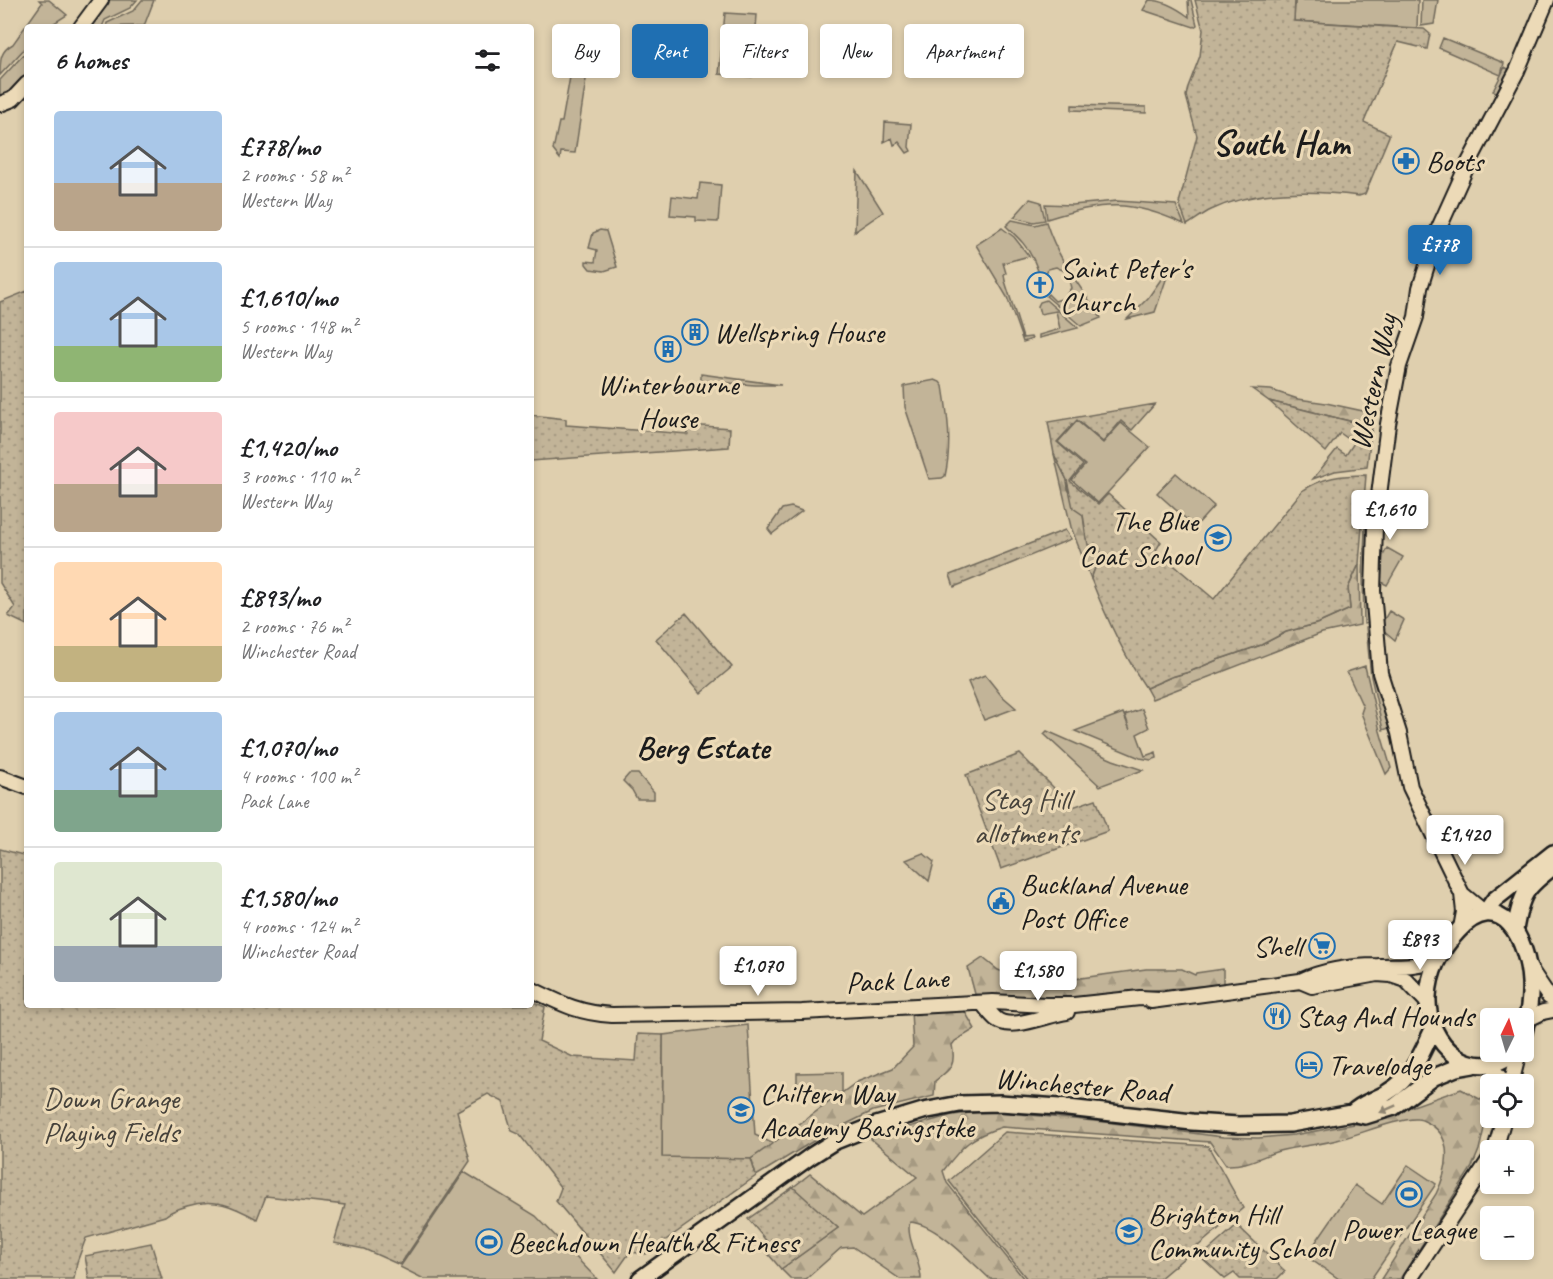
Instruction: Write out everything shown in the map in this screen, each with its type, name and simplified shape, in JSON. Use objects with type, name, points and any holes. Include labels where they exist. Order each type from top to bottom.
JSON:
[{"type":"main road","points":[[1473,1065],[1447,1048],[1433,1029],[1428,1003],[1431,976],[1437,959],[1461,928],[1472,918],[1485,913],[1494,900],[1553,853]]},
{"type":"main road","points":[[1515,930],[1524,894],[1531,883],[1553,867]]},
{"type":"main road","points":[[1485,913],[1502,917],[1515,930],[1528,966],[1530,991],[1528,1008]]},
{"type":"main road","name":"Winchester Road","points":[[1352,1113],[1361,1104],[1386,1094],[1407,1077],[1433,1029]]},
{"type":"main road","points":[[1491,1065],[1501,1062]]},
{"type":"main road","name":"Winchester Road","points":[[640,1279],[833,1142],[873,1126],[923,1111],[960,1104],[1000,1103],[1059,1107],[1192,1122],[1270,1125],[1315,1121],[1352,1113],[1365,1116],[1382,1112],[1394,1107],[1434,1077],[1456,1068],[1491,1065]]},
{"type":"street","points":[[83,24],[101,0]]},
{"type":"street","name":"Western Way","points":[[1461,928],[1464,912],[1462,894],[1410,787],[1399,733],[1380,673],[1373,591],[1375,527],[1388,424],[1397,377],[1405,344],[1416,317],[1420,288],[1438,230],[1466,168],[1512,81],[1547,0]]},
{"type":"street","points":[[0,104],[13,99],[24,87]]},
{"type":"street","points":[[0,777],[24,786]]},
{"type":"street","name":"Western Way","points":[[1462,894],[1485,913]]},
{"type":"street","name":"Winchester Road","points":[[997,1020],[1011,1025],[1053,1014],[1141,1004],[1160,999],[1306,983],[1332,974],[1377,966],[1411,967],[1437,959]]},
{"type":"street","points":[[1528,966],[1549,997],[1553,999]]},
{"type":"street","name":"Winchester Road","points":[[1306,983],[1332,974],[1399,976],[1406,980],[1428,1003]]},
{"type":"street","name":"Pack Lane","points":[[534,990],[576,1010],[590,1014],[612,1015],[802,1012],[993,1002],[1005,1004]]},
{"type":"street","name":"Winchester Road","points":[[1005,1004],[1090,1004],[1140,998],[1160,999]]},
{"type":"street","name":"Pack Lane","points":[[983,1004],[997,1020]]},
{"type":"street","points":[[997,1020],[1005,1004]]},
{"type":"street","points":[[1534,1019],[1543,1012],[1553,1010]]},
{"type":"street","points":[[1491,1065],[1497,1074]]},
{"type":"street","points":[[1410,1279],[1480,1174]]},
{"type":"green space","points":[[39,0],[49,0],[67,15],[53,24],[27,24],[42,3]]},
{"type":"green space","points":[[108,0],[137,0],[130,8],[105,20],[103,24],[90,24]]},
{"type":"green space","points":[[142,0],[154,0],[145,24],[107,24],[107,23],[133,11]]},
{"type":"green space","points":[[1149,0],[1170,5],[1189,17],[1188,0],[1191,0],[1197,25],[1194,27],[1143,10]]},
{"type":"green space","points":[[1195,0],[1295,0],[1294,21],[1424,29],[1430,34],[1427,49],[1398,42],[1364,122],[1389,134],[1365,194],[1359,196],[1303,192],[1246,198],[1208,212],[1187,225],[1179,203],[1197,136],[1186,96],[1200,56],[1203,30]]},
{"type":"green space","points":[[1295,0],[1418,0],[1417,28],[1294,21]]},
{"type":"green space","points":[[1422,0],[1438,0],[1434,24],[1421,26]]},
{"type":"green space","points":[[725,13],[757,15],[756,24],[724,24]]},
{"type":"green space","points":[[24,28],[24,49],[0,75],[3,53]]},
{"type":"green space","points":[[1443,38],[1504,63],[1501,75],[1439,48]]},
{"type":"green space","points":[[24,54],[24,81],[10,93],[0,98],[0,80]]},
{"type":"green space","points":[[1505,67],[1510,70],[1504,90],[1493,91]]},
{"type":"green space","points":[[570,78],[586,78],[575,153],[561,152],[560,159],[553,150],[559,122],[562,122]]},
{"type":"green space","points":[[1072,105],[1146,107],[1146,113],[1072,110]]},
{"type":"green space","points":[[885,122],[911,124],[909,147],[911,151],[907,153],[899,142],[894,145],[892,138],[884,142]]},
{"type":"green space","points":[[857,171],[883,212],[854,232],[855,228]]},
{"type":"green space","points":[[700,183],[721,185],[718,222],[696,221],[696,217],[670,215],[672,196],[698,199]]},
{"type":"green space","points":[[1030,199],[1041,202],[1045,220],[1034,222],[1014,217]]},
{"type":"green space","points":[[1117,201],[1176,205],[1184,224],[1148,210],[1116,206],[1084,209],[1047,219],[1045,204],[1072,205]]},
{"type":"green space","points":[[1012,220],[1035,225],[1046,222],[1063,261],[1101,318],[1081,326],[1046,296],[1048,294],[1055,301],[1064,298],[1071,288],[1067,272],[1056,267],[1048,269],[1043,279],[1027,248],[1006,226]]},
{"type":"green space","points":[[1002,228],[1014,237],[1029,256],[1003,263],[1006,273],[1004,274],[1005,281],[1023,338],[1031,337],[1032,339],[1023,342],[1007,297],[976,245]]},
{"type":"green space","points":[[600,230],[606,231],[617,267],[604,271],[590,269],[586,264],[586,261],[595,262],[597,250],[589,248],[593,233]]},
{"type":"green space","points":[[1171,265],[1155,312],[1127,319],[1148,298]]},
{"type":"green space","points":[[24,292],[24,624],[8,616],[15,607],[0,583],[0,302]]},
{"type":"green space","points":[[1046,300],[1078,328],[1039,338],[1039,335],[1060,329],[1056,311],[1040,314],[1038,306],[1040,302]]},
{"type":"green space","points":[[701,374],[781,385],[701,381]]},
{"type":"green space","points":[[935,380],[943,386],[949,442],[945,476],[929,479],[905,407],[904,386]]},
{"type":"green space","points":[[1252,389],[1271,390],[1298,399],[1372,413],[1374,418],[1371,432],[1369,426],[1269,401]]},
{"type":"green space","points":[[1269,401],[1369,426],[1371,432],[1367,467],[1335,471],[1313,479],[1337,449],[1346,455],[1354,443],[1340,433],[1326,452]]},
{"type":"green space","points":[[1155,404],[1132,430],[1121,421],[1103,442],[1077,420],[1057,442],[1083,465],[1070,481],[1098,504],[1108,494],[1161,542],[1156,550],[1214,599],[1302,491],[1332,478],[1366,475],[1359,564],[1348,588],[1350,609],[1319,623],[1286,632],[1261,645],[1146,688],[1116,635],[1091,579],[1101,552],[1095,546],[1088,545],[1083,515],[1073,508],[1067,480],[1054,454],[1048,422]]},
{"type":"green space","points":[[534,415],[566,419],[566,425],[688,434],[689,425],[730,428],[729,447],[534,461]]},
{"type":"green space","points":[[1077,421],[1103,443],[1121,423],[1150,447],[1098,503],[1072,480],[1085,465],[1058,442]]},
{"type":"green space","points":[[1054,454],[1067,480],[1068,489],[1083,515],[1086,539],[1101,552],[1091,579],[1071,527]]},
{"type":"green space","points":[[1176,473],[1214,506],[1195,527],[1157,493]]},
{"type":"green space","points":[[791,507],[802,511],[772,534],[768,529],[782,509]]},
{"type":"green space","points":[[1365,528],[1370,528],[1371,623],[1364,624],[1363,577]]},
{"type":"green space","points":[[1065,530],[1071,539],[954,587],[950,575]]},
{"type":"green space","points":[[1387,548],[1403,557],[1387,585],[1381,582],[1383,556]]},
{"type":"green space","points":[[1359,564],[1360,625],[1322,633],[1152,699],[1146,688],[1261,645],[1286,632],[1319,623],[1350,609],[1348,588]]},
{"type":"green space","points":[[1389,611],[1404,620],[1395,640],[1382,629],[1382,623]]},
{"type":"green space","points":[[686,613],[732,667],[701,693],[656,639]]},
{"type":"green space","points":[[1370,626],[1382,704],[1389,728],[1383,730],[1371,677],[1366,627]]},
{"type":"green space","points":[[1365,666],[1391,768],[1386,774],[1361,713],[1363,707],[1347,672]]},
{"type":"green space","points":[[985,675],[1001,695],[1016,708],[984,720],[968,682]]},
{"type":"green space","points":[[1142,709],[1149,728],[1137,734],[1145,756],[1156,752],[1157,758],[1151,760],[1140,758],[1075,731],[1123,713],[1130,730],[1125,715]]},
{"type":"green space","points":[[1047,731],[1113,760],[1143,770],[1100,786],[1044,734]]},
{"type":"green space","name":"Stag Hill allotments","points":[[1020,754],[1073,807],[1096,799],[1108,831],[1001,869],[966,775]]},
{"type":"green space","points":[[629,774],[638,774],[654,792],[654,799],[637,799],[623,781]]},
{"type":"green space","name":"Down Grange Playing Fields","points":[[0,849],[24,855],[24,1008],[534,1008],[534,1002],[545,1007],[539,1041],[573,1057],[636,1061],[638,1034],[663,1035],[662,1157],[751,1159],[756,1176],[646,1254],[630,1252],[616,1272],[556,1201],[561,1188],[519,1134],[512,1131],[503,1102],[488,1094],[457,1111],[470,1161],[400,1265],[364,1249],[334,1243],[345,1205],[266,1196],[257,1219],[223,1204],[197,1203],[165,1216],[86,1238],[77,1262],[74,1279],[0,1279]]},
{"type":"green space","points":[[923,853],[934,862],[929,881],[906,860]]},
{"type":"green space","points":[[983,958],[998,970],[1029,982],[1052,982],[1146,969],[1182,969],[1195,975],[1223,969],[1223,984],[1091,998],[1027,999],[975,994],[968,968]]},
{"type":"green space","points":[[951,1008],[964,1010],[975,1029],[952,1045],[953,1062],[948,1070],[935,1081],[934,1096],[873,1111],[820,1137],[756,1176],[751,1159],[857,1082],[893,1068],[913,1047],[911,1011]]},
{"type":"green space","points":[[748,1025],[755,1135],[774,1144],[751,1159],[662,1158],[663,1035]]},
{"type":"green space","points":[[842,1072],[842,1093],[797,1094],[797,1073]]},
{"type":"green space","points":[[1461,1089],[1480,1099],[1480,1128],[1484,1128],[1472,1167],[1400,1279],[1381,1279],[1436,1194],[1446,1166],[1446,1147],[1443,1138],[1438,1130],[1419,1119],[1399,1121],[1337,1140],[1279,1151],[1247,1163],[1233,1165],[1226,1165],[1210,1142],[1002,1127],[982,1134],[968,1143],[943,1171],[947,1183],[1024,1279],[990,1279],[942,1236],[920,1224],[910,1222],[911,1242],[921,1279],[900,1279],[853,1247],[841,1248],[806,1279],[791,1279],[781,1269],[838,1228],[792,1188],[810,1174],[862,1217],[917,1177],[870,1138],[952,1115],[989,1111],[1105,1122],[1223,1137],[1258,1138],[1294,1135],[1371,1121]]},
{"type":"green space","name":"Brighton Hill Community School","points":[[1005,1132],[1208,1146],[1243,1208],[1159,1279],[1027,1279],[949,1181]]},
{"type":"green space","points":[[1408,1165],[1436,1184],[1371,1279],[1339,1279],[1306,1256],[1355,1185],[1382,1204]]},
{"type":"green space","name":"Beechdown Health & Fitness","points":[[464,1172],[536,1216],[597,1279],[424,1279],[400,1267]]},
{"type":"green space","points":[[793,1187],[838,1228],[781,1269],[764,1249],[769,1244],[748,1219]]},
{"type":"green space","points":[[1237,1225],[1285,1271],[1277,1279],[1240,1279],[1234,1273],[1225,1279],[1201,1257]]},
{"type":"green space","points":[[151,1243],[162,1279],[89,1279],[85,1256]]},
{"type":"place","name":"Boots","points":[[1406,161]]},
{"type":"place","name":"Saint Peter's Church","points":[[1040,285]]},
{"type":"place","name":"Wellspring House","points":[[695,332]]},
{"type":"place","name":"Winterbourne House","points":[[668,349]]},
{"type":"place","name":"The Blue Coat School","points":[[1218,538]]},
{"type":"place","name":"Buckland Avenue Post Office","points":[[1001,901]]},
{"type":"place","name":"Shell","points":[[1322,946]]},
{"type":"place","name":"Stag And Hounds","points":[[1277,1016]]},
{"type":"place","name":"Travelodge","points":[[1309,1065]]},
{"type":"place","name":"Chiltern Way Academy Basingstoke","points":[[741,1110]]},
{"type":"place","name":"Power League","points":[[1409,1194]]},
{"type":"place","name":"Brighton Hill Community School","points":[[1129,1231]]},
{"type":"place","name":"Beechdown Health & Fitness","points":[[489,1242]]},
{"type":"district","name":"South Ham","points":[[1281,142]]},
{"type":"district","name":"Berg Estate","points":[[703,747]]}]
